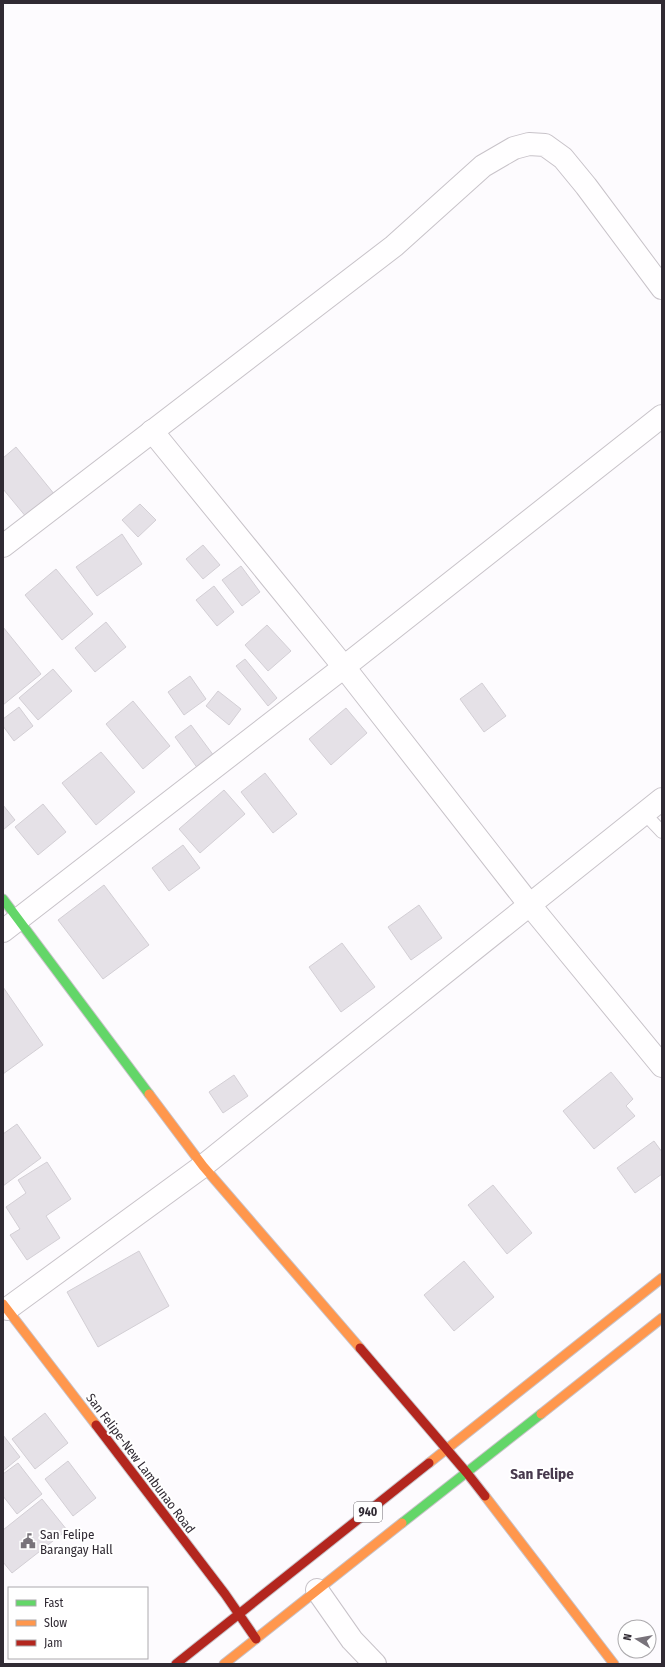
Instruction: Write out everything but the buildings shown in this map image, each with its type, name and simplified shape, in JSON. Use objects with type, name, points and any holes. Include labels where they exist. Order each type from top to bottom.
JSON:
[{"type":"main road","points":[[3,900],[10,926],[203,1166],[467,1473],[614,1664]]},
{"type":"main road","name":"940","points":[[176,1664],[662,1278]]},
{"type":"main road","name":"San Felipe-New Lambunao Road","points":[[5,1306],[239,1614],[256,1639]]},
{"type":"main road","name":"940","points":[[224,1664],[662,1318]]},
{"type":"street","points":[[3,546],[394,246],[483,166],[514,148],[529,144],[545,146],[563,158],[586,186],[662,288]]},
{"type":"street","points":[[10,926],[344,667],[662,416]]},
{"type":"street","points":[[152,431],[344,667],[529,904],[662,1066]]},
{"type":"street","points":[[5,1306],[203,1166],[662,798]]},
{"type":"street","points":[[317,1590],[352,1640],[375,1664]]},
{"type":"lane","points":[[644,813],[662,832]]},
{"type":"traffic: fast","points":[[3,899],[149,1094]]},
{"type":"traffic: fast","points":[[402,1523],[541,1414]]},
{"type":"traffic: slow","points":[[149,1094],[203,1166],[360,1348]]},
{"type":"traffic: slow","points":[[429,1463],[662,1278]]},
{"type":"traffic: slow","points":[[3,1304],[96,1425]]},
{"type":"traffic: slow","points":[[541,1414],[662,1318]]},
{"type":"traffic: slow","points":[[485,1496],[614,1664]]},
{"type":"traffic: slow","points":[[224,1664],[402,1523]]},
{"type":"traffic: jam","points":[[360,1348],[485,1496]]},
{"type":"traffic: jam","points":[[96,1425],[225,1594],[256,1639]]},
{"type":"traffic: jam","points":[[176,1664],[429,1463]]},
{"type":"place","name":"San Felipe Barangay Hall","points":[[28,1541]]},
{"type":"district","name":"San Felipe","points":[[542,1474]]}]
